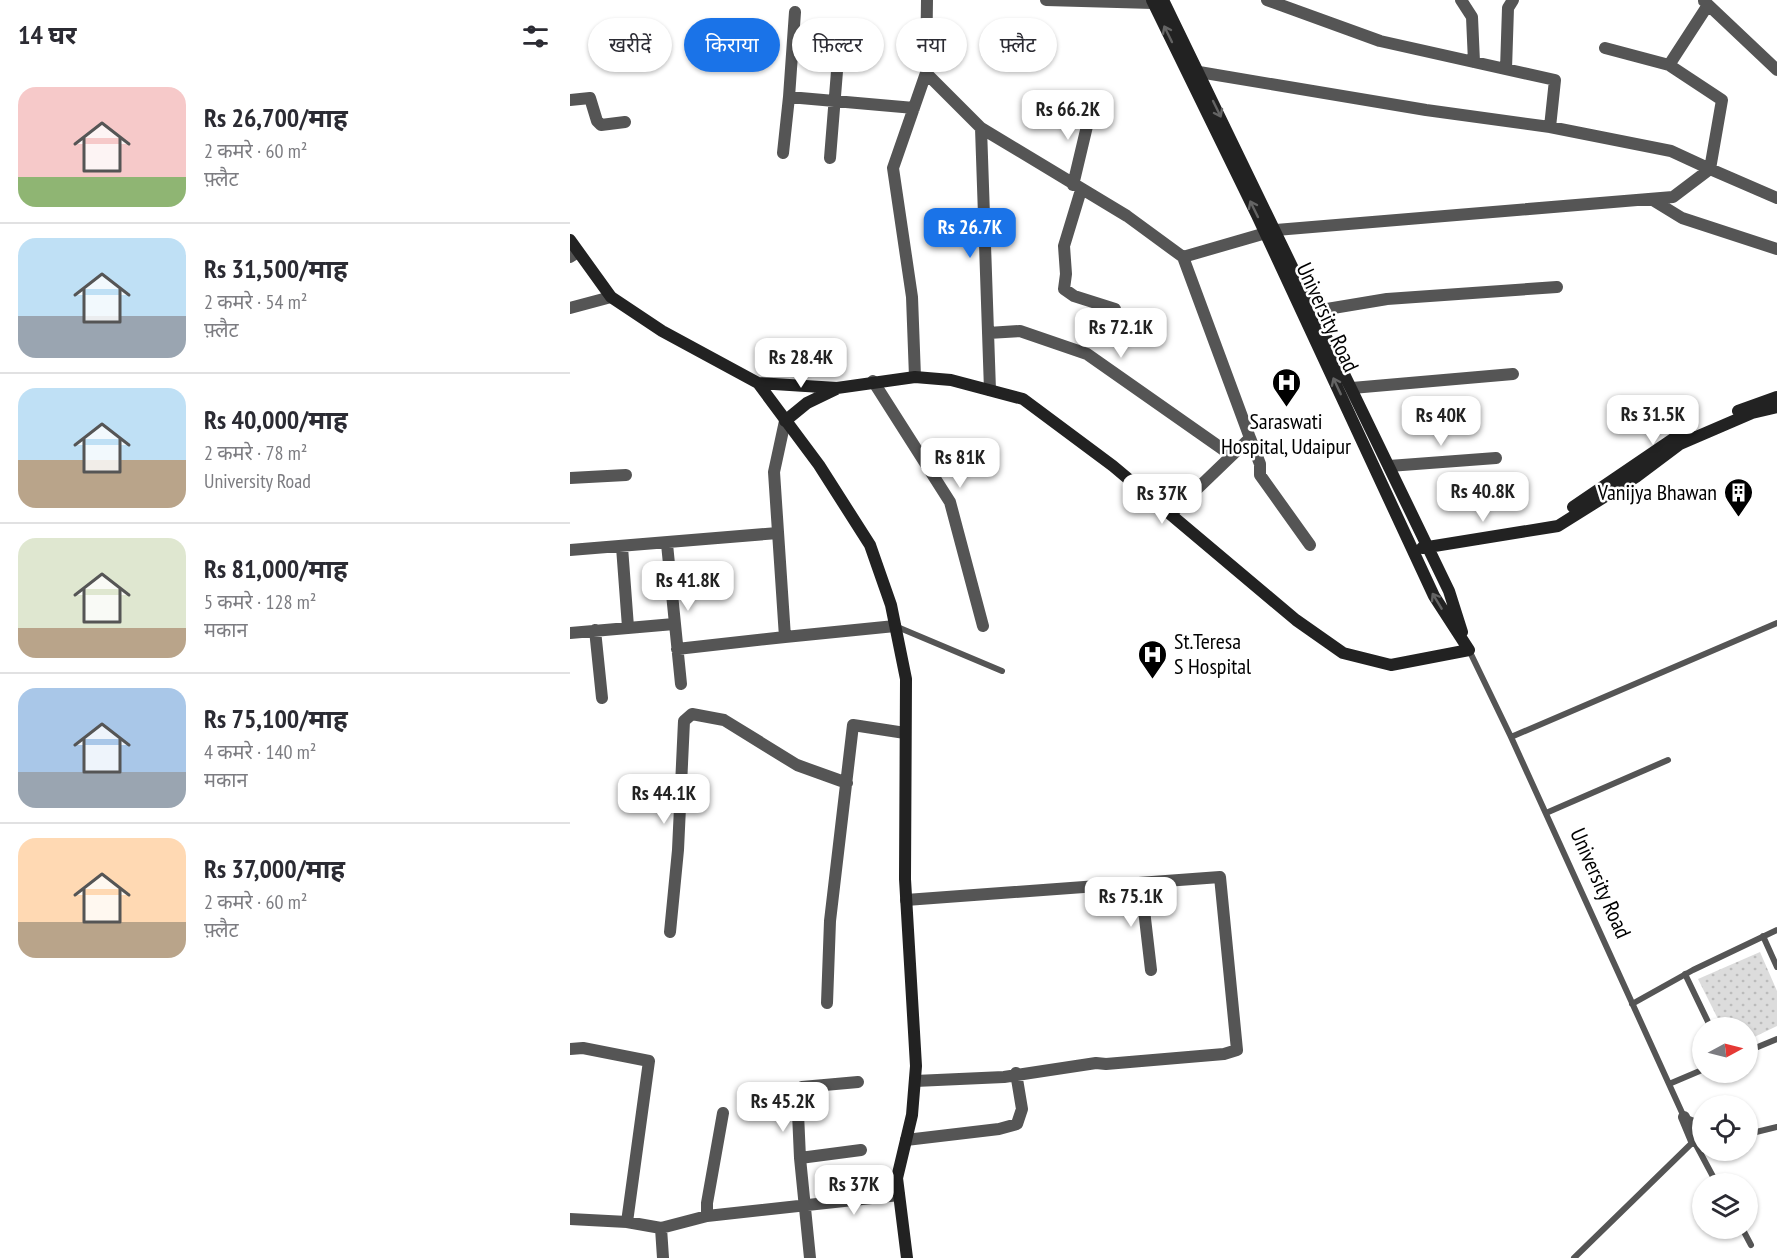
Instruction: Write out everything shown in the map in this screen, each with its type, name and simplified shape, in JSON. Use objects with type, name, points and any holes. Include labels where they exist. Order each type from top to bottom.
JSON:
[{"type":"street","points":[[915,377],[912,297],[892,168],[926,73],[927,0]]},
{"type":"street","points":[[1046,0],[1156,1]]},
{"type":"street","points":[[1267,0],[1380,41],[1555,80],[1550,127]]},
{"type":"street","points":[[1461,0],[1472,17],[1474,62]]},
{"type":"street","points":[[1506,69],[1508,8],[1513,0]]},
{"type":"street","name":"University Road","points":[[1156,1],[1199,72],[1434,596],[1468,650]]},
{"type":"street","name":"University Road","points":[[1156,1],[1271,232],[1315,311],[1449,591],[1468,650]]},
{"type":"street","points":[[1669,65],[1706,3],[1777,70]]},
{"type":"street","points":[[783,153],[795,12]]},
{"type":"street","points":[[1183,257],[1271,232],[1673,197],[1710,168],[1722,100],[1669,65],[1605,48]]},
{"type":"street","points":[[830,158],[837,72]]},
{"type":"street","points":[[1199,72],[1426,110],[1550,127],[1671,151],[1777,198]]},
{"type":"street","points":[[926,73],[981,128],[1077,188],[1127,216],[1183,257],[1260,464],[1260,475],[1310,545]]},
{"type":"street","points":[[789,97],[914,108]]},
{"type":"street","points":[[570,100],[590,98],[601,125],[625,122]]},
{"type":"street","points":[[1092,105],[1064,246],[1066,274],[1064,289],[1074,296],[1115,309]]},
{"type":"street","points":[[981,128],[990,390]]},
{"type":"street","points":[[1651,199],[1682,218],[1777,249]]},
{"type":"street","points":[[570,240],[574,254],[611,297],[662,331],[758,383],[837,388],[873,381],[915,377],[951,380],[1023,399],[1172,513],[1296,620],[1343,653],[1391,665],[1468,650]]},
{"type":"street","points":[[1315,311],[1387,299],[1557,287]]},
{"type":"street","points":[[570,308],[611,297]]},
{"type":"street","points":[[988,333],[1020,331],[1087,354],[1231,455]]},
{"type":"street","points":[[1352,388],[1513,374]]},
{"type":"street","points":[[873,381],[950,502],[983,626]]},
{"type":"street","points":[[758,383],[819,465],[870,545],[891,605],[906,680],[906,900],[915,1081],[912,1115],[897,1178],[907,1258]]},
{"type":"street","points":[[785,637],[774,472],[785,421],[807,403],[837,388]]},
{"type":"street","points":[[1544,530],[1673,439],[1752,405],[1777,397]]},
{"type":"street","points":[[1414,552],[1427,546],[1544,530],[1558,526],[1636,477],[1680,444],[1752,413],[1777,407]]},
{"type":"street","points":[[1172,513],[1250,438]]},
{"type":"street","points":[[1389,466],[1496,458]]},
{"type":"street","points":[[570,478],[626,475]]},
{"type":"street","points":[[570,550],[667,544],[778,533]]},
{"type":"street","points":[[667,544],[681,684]]},
{"type":"street","points":[[622,547],[628,627]]},
{"type":"street","points":[[570,633],[674,624]]},
{"type":"street","points":[[677,649],[895,626]]},
{"type":"street","points":[[595,630],[603,698]]},
{"type":"street","points":[[670,932],[678,850],[684,721],[692,714],[724,720],[797,765],[847,783]]},
{"type":"street","points":[[827,1004],[830,921],[853,725],[905,733]]},
{"type":"street","points":[[906,900],[1220,877],[1236,1050],[1224,1054],[1096,1063],[1016,1073],[1004,1077],[915,1081]]},
{"type":"street","points":[[1141,884],[1150,970]]},
{"type":"street","points":[[570,1049],[583,1048],[649,1061],[627,1222]]},
{"type":"street","points":[[906,1140],[999,1130],[1017,1124],[1023,1109],[1016,1073]]},
{"type":"street","points":[[810,1258],[800,1158],[797,1091],[801,1087],[858,1082]]},
{"type":"street","points":[[707,1216],[707,1203],[723,1113]]},
{"type":"street","points":[[1684,1117],[1692,1131]]},
{"type":"street","points":[[800,1158],[861,1150]]},
{"type":"street","points":[[570,1219],[627,1222],[661,1228],[707,1216],[899,1195]]},
{"type":"street","points":[[661,1228],[663,1258]]},
{"type":"lane","points":[[1511,737],[1777,623]]},
{"type":"lane","points":[[895,626],[1002,671]]},
{"type":"lane","name":"University Road","points":[[1468,650],[1511,737],[1684,1117]]},
{"type":"lane","points":[[1546,813],[1668,760]]},
{"type":"lane","points":[[1632,1004],[1685,974],[1777,930]]},
{"type":"lane","points":[[1763,936],[1777,967]]},
{"type":"lane","points":[[1685,974],[1706,1017]]},
{"type":"lane","points":[[1758,1047],[1777,1039]]},
{"type":"lane","points":[[1669,1084],[1692,1074]]},
{"type":"lane","points":[[1684,1117],[1692,1120]]},
{"type":"lane","points":[[1758,1132],[1777,1127]]},
{"type":"lane","points":[[1574,1258],[1692,1147]]},
{"type":"lane","points":[[1748,1239],[1751,1245]]},
{"type":"shaded area","points":[[1760,952],[1777,991],[1777,1026],[1758,1035],[1758,1017],[1717,1017],[1698,979]]},
{"type":"place","name":"Saraswati Hospital, Udaipur","points":[[1286,408]]},
{"type":"place","name":"Vanijya Bhawan","points":[[1738,518]]},
{"type":"place","name":"St.Teresa S Hospital","points":[[1153,680]]}]
